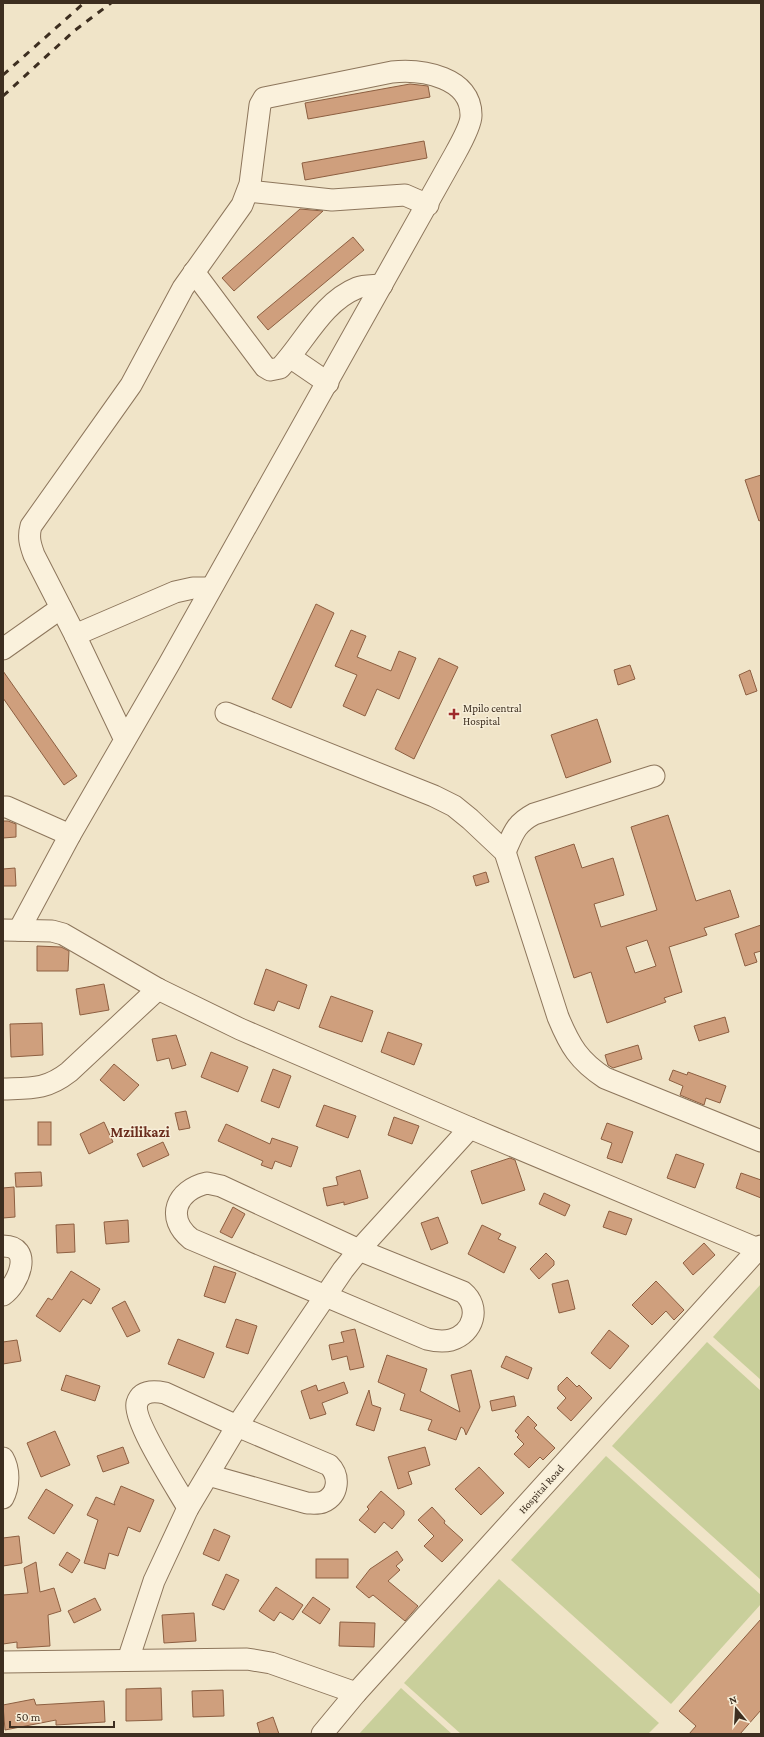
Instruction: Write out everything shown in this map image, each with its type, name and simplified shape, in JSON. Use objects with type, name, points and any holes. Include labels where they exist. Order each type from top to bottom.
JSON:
[{"type":"street","points":[[125,740],[30,544],[29,534],[31,526],[131,385],[174,304],[194,272],[242,205],[248,191],[254,158],[260,105],[264,98],[392,72],[410,70],[428,72],[454,83],[461,89],[467,98],[471,112],[471,118],[456,154],[125,740],[70,835],[11,930],[63,934],[158,989],[240,1029],[470,1128],[760,1247]]},
{"type":"street","points":[[248,191],[332,200],[405,194],[428,205]]},
{"type":"street","points":[[194,272],[265,367],[270,370],[280,368],[319,319],[338,301],[357,288],[382,285]]},
{"type":"street","points":[[290,357],[328,382]]},
{"type":"street","points":[[75,635],[176,592],[193,588],[211,588]]},
{"type":"street","points":[[3,649],[62,608]]},
{"type":"street","points":[[226,713],[434,796],[454,806],[470,818],[505,852],[558,1017],[567,1040],[578,1056],[589,1068],[605,1078],[761,1142]]},
{"type":"street","points":[[505,852],[516,828],[523,820],[534,814],[654,776]]},
{"type":"street","points":[[4,803],[70,835]]},
{"type":"street","points":[[3,1089],[43,1086],[56,1082],[69,1072],[158,989]]},
{"type":"street","points":[[128,1660],[154,1581],[188,1508],[237,1426],[325,1295],[359,1250],[470,1128]]},
{"type":"street","points":[[207,1183],[221,1186],[359,1250],[463,1292],[470,1298],[474,1306],[474,1316],[470,1326],[463,1335],[451,1340],[439,1342],[427,1339],[325,1295],[191,1239],[184,1233],[178,1223],[176,1211],[180,1200],[187,1191],[196,1185],[207,1183]]},
{"type":"street","points":[[3,1246],[12,1246],[17,1249],[20,1253],[21,1260],[19,1272],[11,1287],[3,1295]]},
{"type":"street","name":"Hospital Road","points":[[322,1734],[356,1693],[760,1247]]},
{"type":"street","points":[[188,1508],[144,1430],[137,1414],[137,1404],[142,1395],[153,1391],[165,1392],[237,1426],[328,1465],[334,1470],[337,1481],[335,1490],[330,1498],[321,1503],[307,1503],[208,1475]]},
{"type":"street","points":[[3,1458],[8,1480],[7,1490],[3,1498]]},
{"type":"street","points":[[3,1662],[259,1660],[356,1693]]},
{"type":"green space","points":[[761,1284],[761,1380],[713,1337]]},
{"type":"green space","points":[[707,1342],[761,1391],[761,1580],[612,1446]]},
{"type":"green space","points":[[606,1456],[761,1595],[761,1604],[671,1704],[511,1560]]},
{"type":"green space","points":[[499,1579],[659,1723],[648,1734],[461,1734],[404,1683]]},
{"type":"green space","points":[[401,1688],[452,1734],[359,1734]]},
{"type":"building","points":[[410,84],[428,86],[430,97],[308,119],[305,103]]},
{"type":"building","points":[[424,141],[427,158],[305,180],[302,163]]},
{"type":"building","points":[[300,209],[323,211],[234,291],[222,278]]},
{"type":"building","points":[[353,237],[364,250],[268,330],[257,317]]},
{"type":"building","points":[[761,475],[761,520],[759,521],[745,480]]},
{"type":"building","points":[[316,604],[334,613],[291,708],[272,699]]},
{"type":"building","points":[[351,630],[366,636],[357,657],[391,671],[399,651],[416,658],[399,699],[377,689],[365,716],[343,706],[357,675],[335,666]]},
{"type":"building","points":[[439,658],[458,667],[414,759],[395,749]]},
{"type":"building","points":[[630,665],[635,679],[618,685],[614,670]]},
{"type":"building","points":[[750,670],[757,691],[746,695],[739,675]]},
{"type":"building","points":[[3,671],[77,776],[64,785],[3,698]]},
{"type":"building","points":[[597,719],[611,762],[566,778],[551,735]]},
{"type":"building","points":[[668,815],[696,901],[730,890],[739,917],[704,928],[707,935],[669,947],[682,992],[664,998],[666,1002],[607,1023],[591,972],[574,978],[535,857],[574,844],[582,868],[613,858],[624,895],[594,904],[601,927],[657,910],[631,827]],"holes":[[[647,940],[656,966],[635,973],[626,947]]]},
{"type":"building","points":[[3,821],[16,824],[16,837],[3,838]]},
{"type":"building","points":[[15,868],[16,886],[3,886],[3,869]]},
{"type":"building","points":[[486,872],[489,882],[476,886],[473,876]]},
{"type":"building","points":[[761,925],[761,951],[754,953],[757,962],[745,966],[735,934]]},
{"type":"building","points":[[37,946],[61,947],[69,951],[68,971],[37,971]]},
{"type":"building","points":[[266,969],[307,985],[299,1009],[278,1001],[274,1011],[254,1004]]},
{"type":"building","points":[[104,984],[109,1010],[80,1015],[76,989]]},
{"type":"building","points":[[331,996],[373,1011],[362,1042],[319,1027]]},
{"type":"building","points":[[725,1017],[729,1032],[699,1041],[694,1026]]},
{"type":"building","points":[[42,1023],[43,1055],[11,1057],[10,1024]]},
{"type":"building","points":[[388,1032],[422,1044],[414,1065],[381,1052]]},
{"type":"building","points":[[176,1035],[186,1065],[172,1069],[169,1058],[157,1061],[152,1039]]},
{"type":"building","points":[[638,1045],[642,1059],[613,1068],[608,1065],[605,1055]]},
{"type":"building","points":[[211,1052],[248,1067],[238,1092],[201,1077]]},
{"type":"building","points":[[114,1064],[139,1085],[124,1101],[100,1080]]},
{"type":"building","points":[[273,1069],[291,1076],[279,1108],[261,1101]]},
{"type":"building","points":[[673,1070],[687,1075],[688,1072],[726,1086],[720,1103],[706,1098],[704,1105],[680,1095],[683,1086],[669,1080]]},
{"type":"building","points":[[324,1105],[356,1116],[348,1138],[316,1126]]},
{"type":"building","points":[[186,1111],[190,1128],[179,1130],[175,1113]]},
{"type":"building","points":[[394,1117],[419,1126],[412,1144],[388,1135]]},
{"type":"building","points":[[38,1122],[51,1122],[51,1145],[38,1145]]},
{"type":"building","points":[[104,1122],[113,1142],[89,1154],[80,1134]]},
{"type":"building","points":[[607,1123],[633,1132],[622,1163],[607,1158],[612,1143],[601,1139]]},
{"type":"building","points":[[226,1124],[270,1144],[272,1138],[298,1147],[291,1167],[275,1161],[272,1169],[261,1165],[263,1161],[218,1141]]},
{"type":"building","points":[[163,1142],[169,1155],[143,1167],[137,1154]]},
{"type":"building","points":[[676,1154],[704,1164],[695,1188],[667,1178]]},
{"type":"building","points":[[510,1158],[515,1160],[525,1190],[482,1204],[471,1171]]},
{"type":"building","points":[[360,1170],[368,1198],[344,1205],[344,1202],[327,1206],[323,1188],[338,1185],[336,1177]]},
{"type":"building","points":[[41,1172],[42,1186],[16,1187],[15,1173]]},
{"type":"building","points":[[741,1173],[761,1180],[761,1198],[736,1188]]},
{"type":"building","points":[[14,1187],[15,1217],[3,1218],[3,1188]]},
{"type":"building","points":[[544,1193],[570,1205],[565,1216],[539,1204]]},
{"type":"building","points":[[233,1207],[245,1214],[232,1238],[220,1232]]},
{"type":"building","points":[[609,1211],[632,1219],[626,1235],[603,1227]]},
{"type":"building","points":[[438,1217],[448,1243],[431,1250],[421,1223]]},
{"type":"building","points":[[128,1220],[129,1242],[106,1244],[104,1222]]},
{"type":"building","points":[[74,1224],[75,1252],[57,1253],[56,1225]]},
{"type":"building","points":[[482,1225],[501,1234],[498,1239],[516,1247],[504,1273],[468,1254]]},
{"type":"building","points":[[704,1243],[715,1255],[693,1275],[683,1263]]},
{"type":"building","points":[[546,1253],[554,1261],[554,1265],[539,1279],[530,1269]]},
{"type":"building","points":[[214,1266],[236,1273],[225,1303],[204,1296]]},
{"type":"building","points":[[71,1271],[100,1289],[91,1304],[83,1299],[60,1332],[36,1316],[48,1298],[52,1300]]},
{"type":"building","points":[[568,1280],[575,1309],[559,1313],[552,1284]]},
{"type":"building","points":[[656,1281],[684,1310],[674,1320],[666,1311],[652,1325],[632,1305]]},
{"type":"building","points":[[125,1301],[140,1331],[127,1337],[112,1308]]},
{"type":"building","points":[[236,1319],[257,1326],[248,1354],[226,1347]]},
{"type":"building","points":[[355,1329],[364,1367],[350,1370],[347,1356],[332,1360],[329,1345],[344,1342],[341,1332]]},
{"type":"building","points":[[609,1330],[629,1346],[610,1369],[591,1353]]},
{"type":"building","points":[[178,1339],[214,1353],[204,1378],[168,1364]]},
{"type":"building","points":[[17,1340],[21,1361],[3,1364],[3,1342]]},
{"type":"building","points":[[387,1355],[427,1369],[420,1391],[460,1412],[451,1375],[471,1370],[480,1407],[466,1435],[464,1429],[461,1427],[456,1440],[428,1430],[432,1420],[400,1410],[405,1394],[378,1382]]},
{"type":"building","points":[[506,1356],[532,1368],[528,1379],[501,1367]]},
{"type":"building","points":[[66,1375],[100,1386],[95,1401],[61,1390]]},
{"type":"building","points":[[567,1377],[577,1387],[579,1385],[592,1398],[571,1421],[557,1408],[566,1398],[558,1390],[558,1386]]},
{"type":"building","points":[[344,1382],[348,1393],[322,1403],[326,1414],[310,1419],[301,1391],[316,1385],[318,1391]]},
{"type":"building","points":[[369,1390],[372,1405],[381,1408],[374,1431],[356,1425]]},
{"type":"building","points":[[514,1396],[516,1406],[492,1411],[490,1401]]},
{"type":"building","points":[[528,1416],[537,1425],[534,1428],[555,1448],[543,1460],[540,1457],[529,1468],[514,1454],[524,1444],[517,1437],[519,1435],[515,1431]]},
{"type":"building","points":[[55,1431],[70,1465],[41,1477],[27,1443]]},
{"type":"building","points":[[123,1447],[129,1463],[103,1472],[97,1456]]},
{"type":"building","points":[[425,1447],[430,1465],[408,1472],[412,1484],[398,1489],[388,1457]]},
{"type":"building","points":[[479,1467],[504,1493],[481,1515],[455,1489]]},
{"type":"building","points":[[121,1486],[154,1500],[140,1532],[128,1527],[118,1556],[109,1553],[105,1569],[84,1563],[98,1520],[87,1515],[96,1497],[115,1505],[114,1503]]},
{"type":"building","points":[[46,1489],[73,1505],[54,1534],[28,1518]]},
{"type":"building","points":[[381,1491],[404,1511],[404,1515],[392,1529],[384,1522],[375,1533],[359,1520],[369,1509],[367,1507]]},
{"type":"building","points":[[432,1507],[445,1521],[444,1523],[463,1540],[442,1562],[424,1546],[434,1536],[418,1520]]},
{"type":"building","points":[[214,1529],[230,1536],[219,1561],[203,1554]]},
{"type":"building","points":[[19,1536],[22,1563],[3,1566],[3,1538]]},
{"type":"building","points":[[397,1551],[403,1560],[396,1566],[400,1570],[388,1581],[418,1606],[405,1621],[373,1595],[369,1598],[356,1587],[370,1569]]},
{"type":"building","points":[[67,1552],[80,1560],[72,1573],[59,1565]]},
{"type":"building","points":[[316,1559],[348,1559],[348,1578],[316,1578]]},
{"type":"building","points":[[36,1562],[40,1592],[54,1588],[61,1611],[48,1615],[50,1646],[17,1648],[17,1642],[3,1644],[3,1595],[28,1593],[24,1568]]},
{"type":"building","points":[[226,1574],[239,1580],[224,1610],[212,1605]]},
{"type":"building","points":[[276,1587],[303,1605],[293,1620],[280,1612],[274,1621],[259,1611]]},
{"type":"building","points":[[313,1597],[330,1609],[320,1624],[302,1612]]},
{"type":"building","points":[[95,1598],[101,1610],[74,1623],[68,1611]]},
{"type":"building","points":[[194,1613],[196,1641],[164,1643],[162,1615]]},
{"type":"building","points":[[761,1619],[761,1710],[740,1734],[689,1734],[696,1726],[679,1711]]},
{"type":"building","points":[[340,1622],[375,1623],[374,1647],[339,1646]]},
{"type":"building","points":[[161,1688],[162,1720],[126,1721],[126,1689]]},
{"type":"building","points":[[223,1690],[224,1716],[193,1717],[192,1691]]},
{"type":"building","points":[[34,1699],[36,1705],[104,1701],[105,1722],[56,1725],[56,1720],[5,1730],[3,1705]]},
{"type":"building","points":[[273,1717],[279,1734],[260,1734],[257,1723]]},
{"type":"railway","points":[[3,75],[84,3]]},
{"type":"railway","points":[[3,96],[74,31],[111,3]]},
{"type":"place","name":"Mpilo central Hospital","points":[[454,714]]},
{"type":"district","name":"Mzilikazi","points":[[140,1132]]}]
